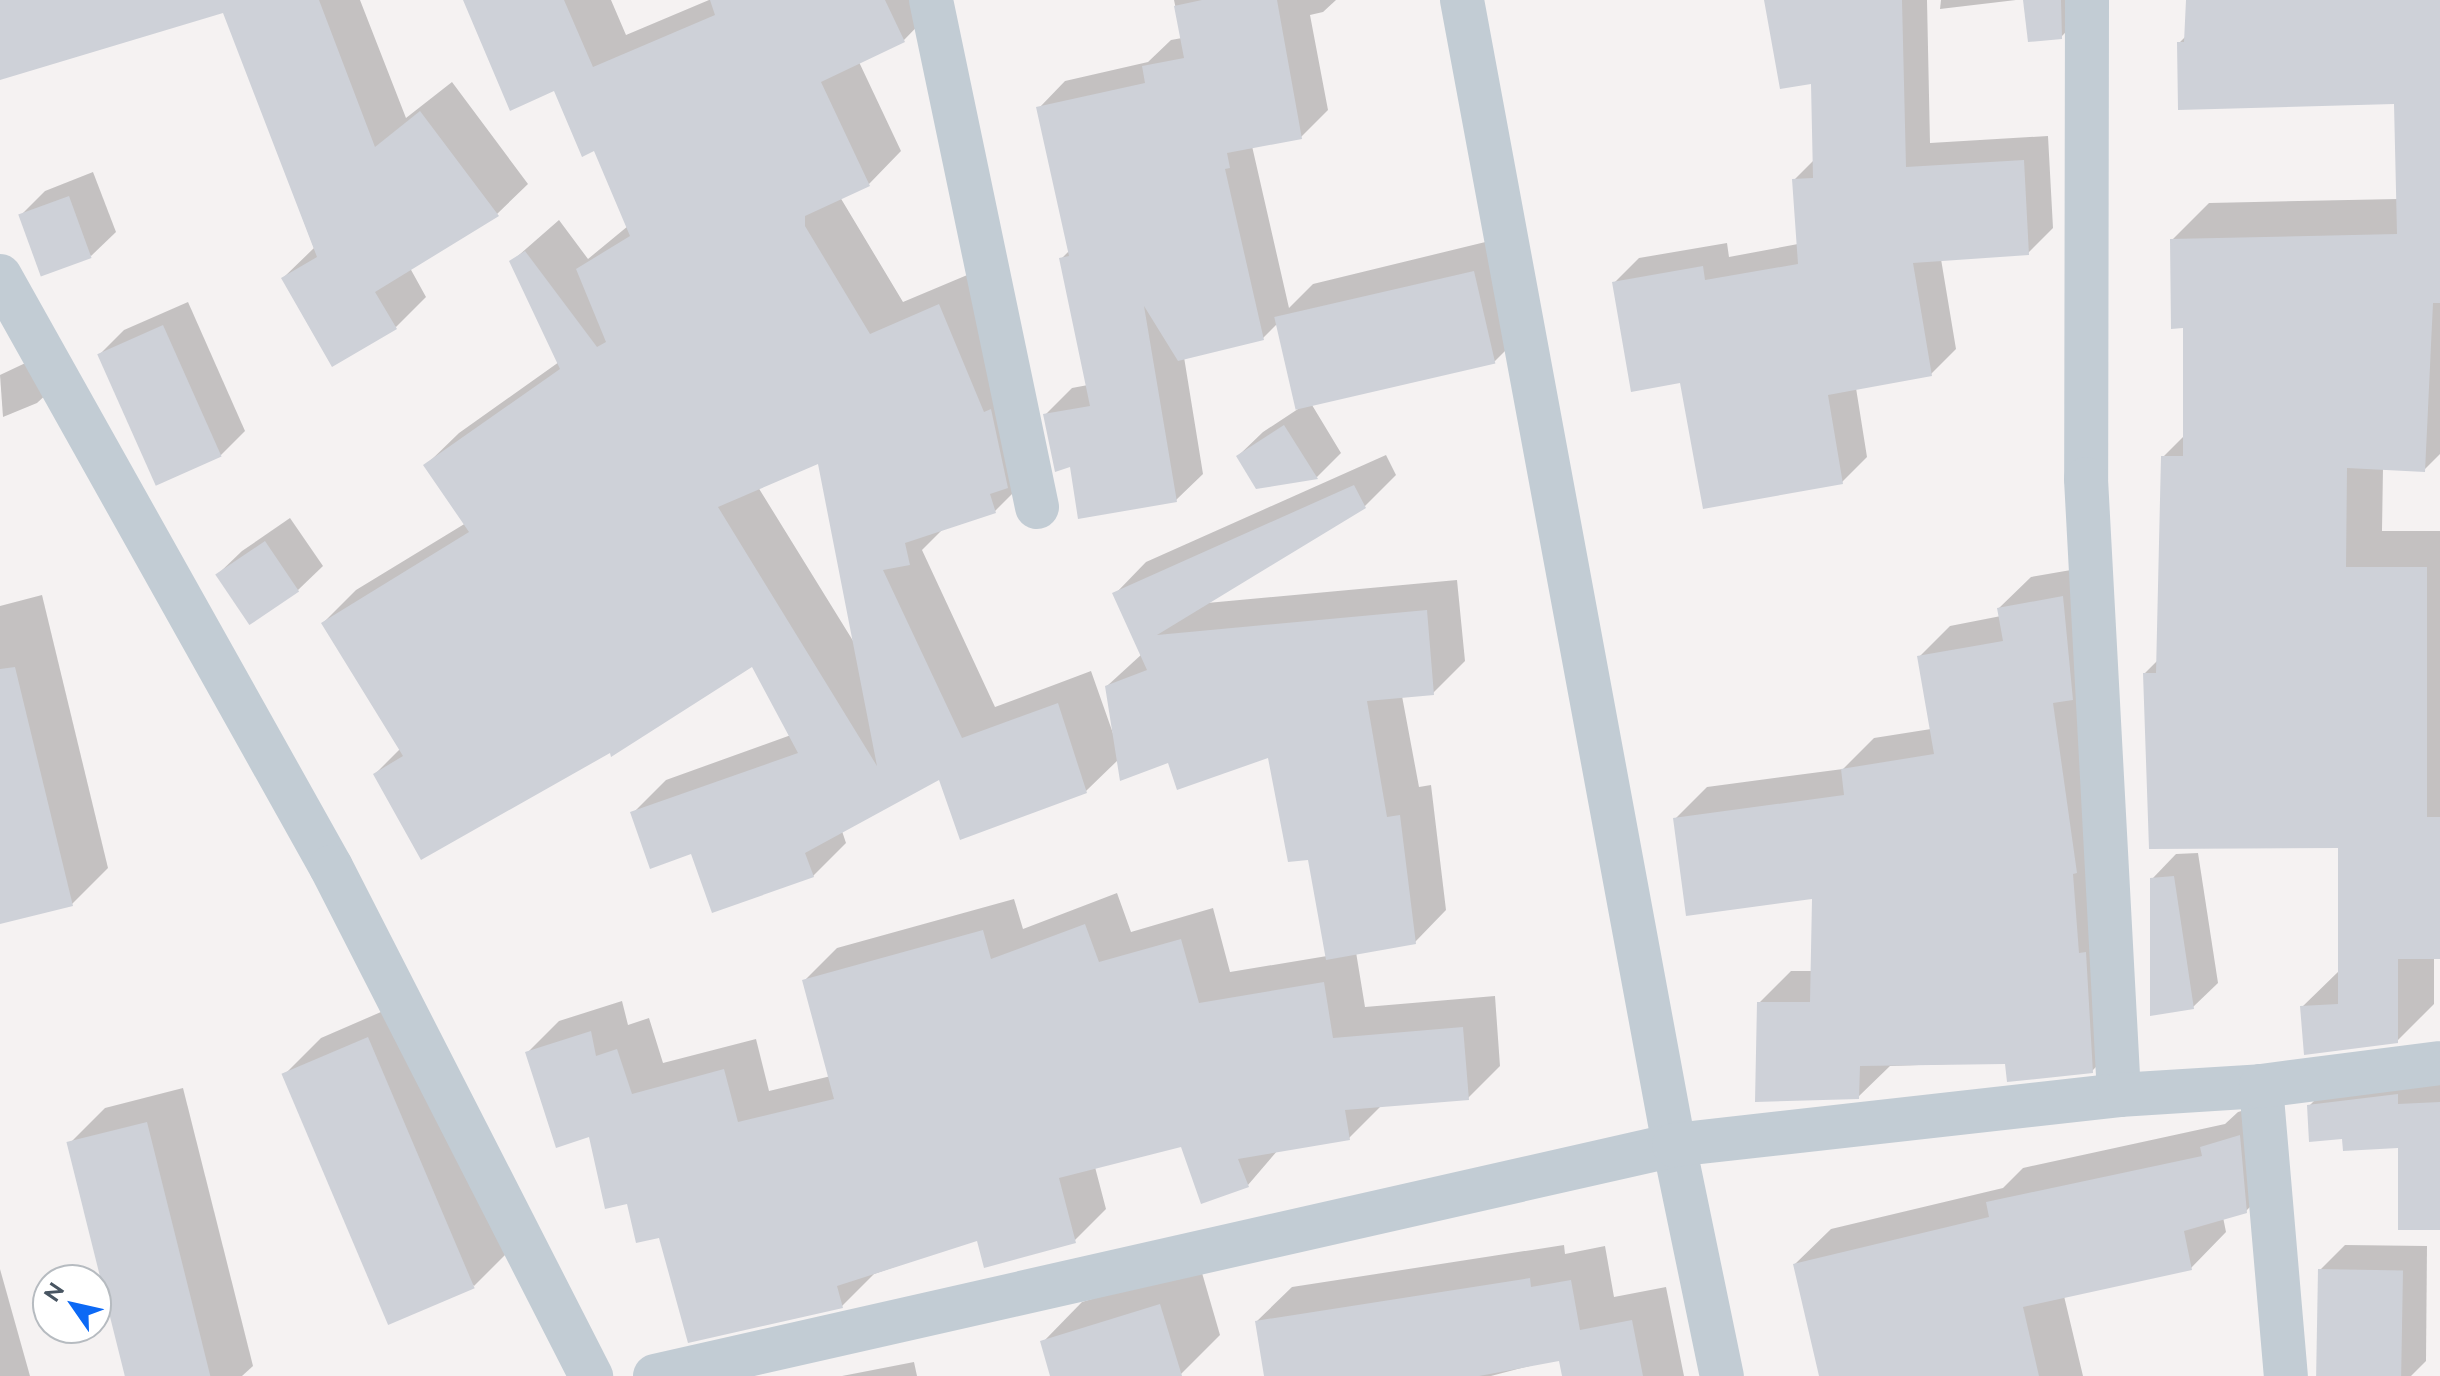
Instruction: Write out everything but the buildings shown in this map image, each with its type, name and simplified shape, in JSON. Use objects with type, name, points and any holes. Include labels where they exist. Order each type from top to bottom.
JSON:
[{"type":"street","points":[[931,0],[1037,507]]},
{"type":"street","points":[[1462,0],[1674,1145],[1722,1376]]},
{"type":"street","points":[[2087,0],[2086,479],[2119,1095]]},
{"type":"street","points":[[0,276],[331,867],[591,1376]]},
{"type":"street","points":[[655,1376],[1674,1145],[2119,1095],[2261,1086],[2440,1063]]},
{"type":"street","points":[[2261,1086],[2286,1376]]}]
